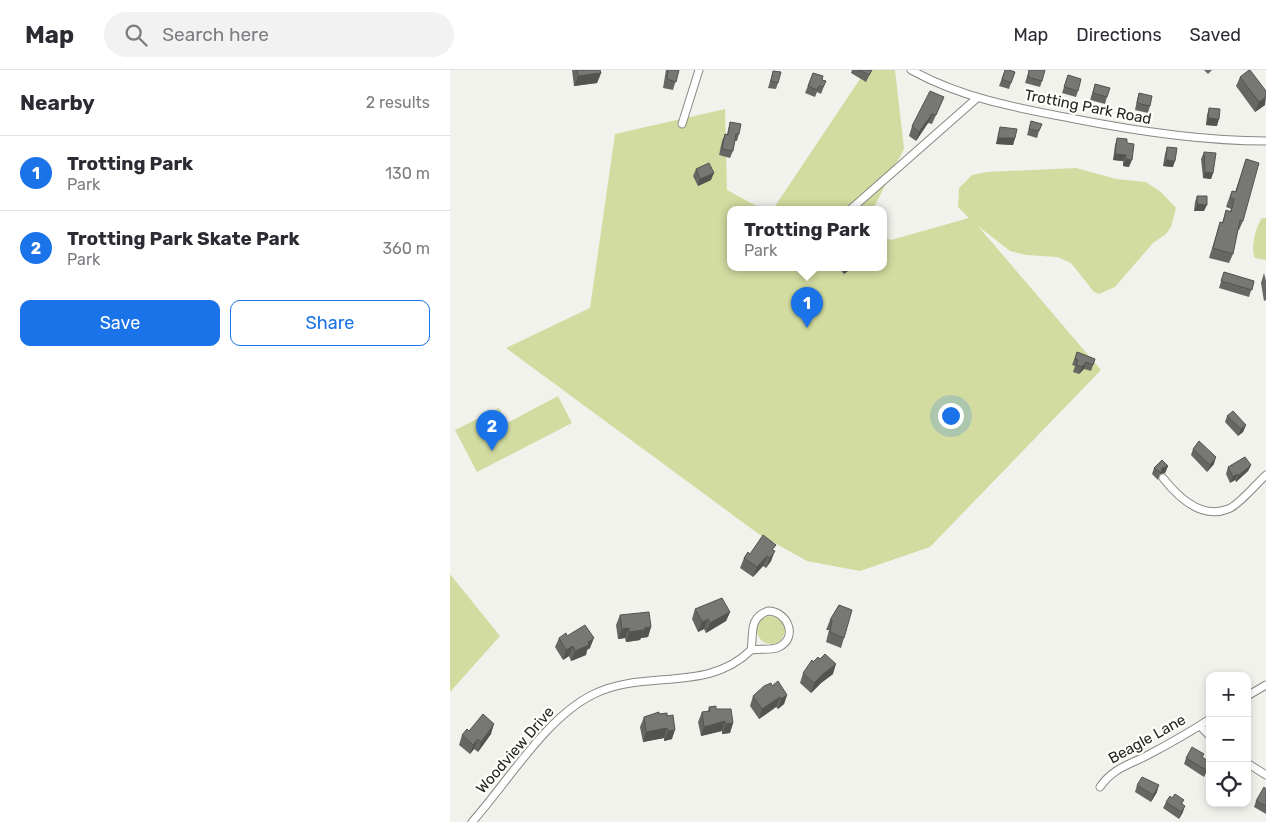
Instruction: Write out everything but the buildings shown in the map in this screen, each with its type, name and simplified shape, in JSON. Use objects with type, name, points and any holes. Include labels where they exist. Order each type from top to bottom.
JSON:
[{"type":"street","points":[[682,124],[699,70]]},
{"type":"street","name":"Trotting Park Road","points":[[911,70],[954,91],[1046,114],[1157,134],[1266,140]]},
{"type":"street","points":[[854,206],[977,98]]},
{"type":"street","points":[[1163,478],[1184,502],[1195,508],[1210,511],[1229,509],[1266,476]]},
{"type":"street","points":[[773,611],[786,619],[789,633],[781,646],[771,649],[751,650],[753,624],[758,616],[773,611]]},
{"type":"street","name":"Woodview Drive","points":[[472,822],[552,725],[580,701],[623,683],[692,678],[717,672],[735,663],[751,650]]},
{"type":"street","points":[[1251,694],[1266,685]]},
{"type":"street","name":"Beagle Lane","points":[[1100,787],[1107,777],[1120,767],[1146,756],[1206,722]]},
{"type":"street","points":[[1200,726],[1206,732]]},
{"type":"street","points":[[1251,766],[1266,775]]},
{"type":"green space","points":[[866,70],[895,70],[904,149],[875,206],[775,206]]},
{"type":"green space","points":[[725,109],[727,190],[756,206],[727,206],[727,271],[887,271],[887,238],[891,240],[969,218],[958,207],[959,188],[972,175],[986,172],[1076,168],[1116,179],[1146,182],[1161,192],[1176,208],[1171,227],[1166,234],[1153,243],[1115,287],[1099,294],[1094,292],[1071,263],[1057,257],[1026,255],[1010,251],[978,226],[1101,370],[930,547],[860,571],[807,561],[760,535],[506,348],[590,308],[615,134]]},
{"type":"green space","points":[[1262,218],[1266,218],[1266,260],[1255,258],[1253,249],[1256,232]]},
{"type":"green space","points":[[558,396],[572,423],[477,472],[455,430],[499,408],[507,423]]},
{"type":"green space","points":[[450,574],[500,636],[450,692]]},
{"type":"green space","points":[[771,616],[781,620],[785,630],[781,640],[771,644],[761,640],[757,630],[761,620]]},
{"type":"place","name":"Trotting Park","points":[[807,328]]},
{"type":"place","name":"Trotting Park Skate Park","points":[[492,451]]}]
